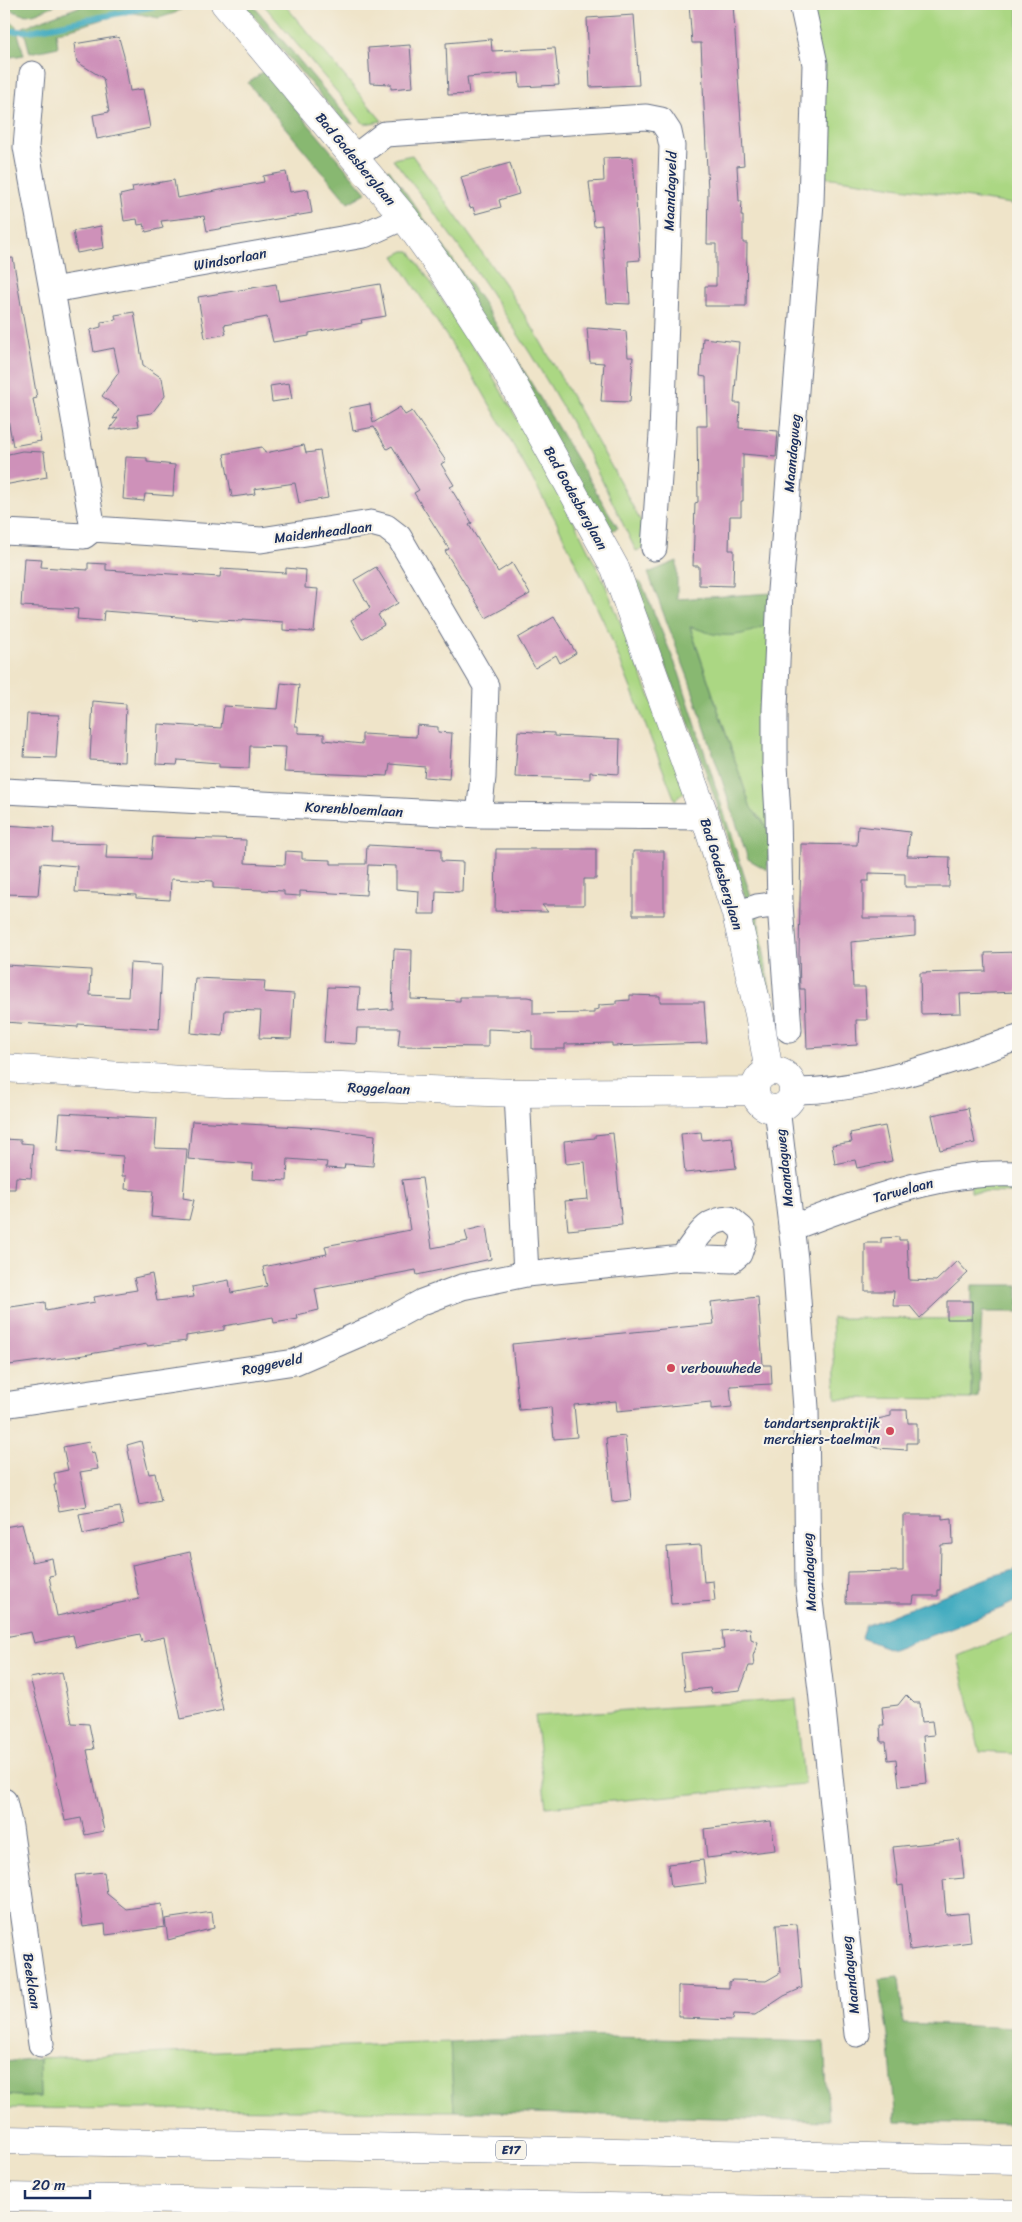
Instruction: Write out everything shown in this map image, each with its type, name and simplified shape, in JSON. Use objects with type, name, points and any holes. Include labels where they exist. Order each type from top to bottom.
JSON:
[{"type":"main road","name":"Bad Godesberglaan","points":[[225,4],[404,217],[444,273],[497,355],[615,568],[705,817],[736,914],[759,1014],[762,1081]]},
{"type":"main road","name":"Roggelaan","points":[[4,1068],[225,1083],[517,1093],[762,1081]]},
{"type":"main road","points":[[762,1081],[781,1072],[786,1075],[792,1085],[785,1100]]},
{"type":"main road","name":"E17","points":[[4,2140],[1018,2160]]},
{"type":"main road","points":[[4,2197],[1018,2214]]},
{"type":"main road","points":[[171,2218],[226,2200]]},
{"type":"street","name":"Maandagweg","points":[[789,1030],[780,904],[778,814],[774,765],[780,590],[811,202],[815,64],[802,4]]},
{"type":"street","points":[[32,74],[26,147],[93,530]]},
{"type":"street","name":"Maandagveld","points":[[355,157],[385,134],[646,117],[661,120],[669,132],[672,146],[662,434],[654,548]]},
{"type":"street","name":"Windsorlaan","points":[[52,290],[364,235],[404,217]]},
{"type":"street","name":"Maidenheadlaan","points":[[4,532],[84,536],[93,530],[261,540],[371,523],[386,526],[399,536],[486,686],[483,777],[479,815]]},
{"type":"street","name":"Korenbloemlaan","points":[[4,791],[479,815],[705,817]]},
{"type":"street","points":[[736,914],[757,907],[780,904]]},
{"type":"street","points":[[785,1100],[898,1075],[1018,1038]]},
{"type":"street","points":[[517,1093],[526,1274]]},
{"type":"street","name":"Maandagweg","points":[[785,1100],[791,1228],[806,1408],[808,1585],[821,1690],[856,2034]]},
{"type":"street","name":"Tarwelaan","points":[[791,1228],[874,1197],[932,1182],[972,1175],[1018,1174]]},
{"type":"street","name":"Roggeveld","points":[[4,1406],[295,1362],[378,1326],[422,1302],[462,1287],[526,1274],[682,1258]]},
{"type":"street","name":"Beeklaan","points":[[4,1801],[10,1826],[13,1918],[41,2044]]},
{"type":"green space","points":[[4,4],[58,4],[36,13],[25,15],[12,10]]},
{"type":"green space","points":[[87,4],[190,4],[175,13],[159,18],[129,12],[56,33],[58,47],[30,53],[23,27]]},
{"type":"green space","points":[[243,4],[252,4],[353,124],[347,123],[339,117]]},
{"type":"green space","points":[[263,4],[284,4],[382,121],[364,124]]},
{"type":"green space","points":[[808,4],[1018,4],[1018,205],[819,176]]},
{"type":"green space","points":[[4,16],[16,26],[24,55],[4,58]]},
{"type":"green space","points":[[264,71],[366,193],[348,203],[248,83]]},
{"type":"green space","points":[[412,155],[506,286],[534,330],[619,480],[646,532],[644,548],[636,551],[580,438],[509,320],[441,222],[393,159]]},
{"type":"green space","points":[[389,169],[482,301],[618,528],[604,534],[384,172]]},
{"type":"green space","points":[[404,251],[410,251],[492,375],[567,507],[605,584],[683,780],[685,791],[675,800],[609,633],[555,519],[481,389],[394,256]]},
{"type":"green space","points":[[677,561],[677,599],[773,593],[771,623],[757,630],[743,634],[721,635],[690,627],[751,808],[764,824],[770,836],[771,842],[767,870],[748,859],[688,677],[648,573]]},
{"type":"green space","points":[[638,581],[642,584],[679,673],[753,903],[745,898],[721,816],[692,731],[633,584]]},
{"type":"green space","points":[[771,623],[773,839],[764,822],[751,808],[690,626],[712,633]]},
{"type":"green space","points":[[744,916],[758,916],[775,1022],[770,1022]]},
{"type":"green space","points":[[1018,1180],[1018,1193],[971,1192],[971,1183]]},
{"type":"green space","points":[[972,1285],[1018,1285],[1018,1312],[982,1312],[978,1397],[971,1399]]},
{"type":"green space","points":[[832,1318],[972,1319],[971,1399],[836,1398]]},
{"type":"green space","points":[[1018,1633],[1018,1754],[980,1752],[958,1656]]},
{"type":"green space","points":[[796,1699],[804,1784],[546,1807],[535,1716]]},
{"type":"green space","points":[[899,1977],[903,2023],[1018,2028],[1018,2124],[896,2122],[888,2036],[879,1979]]},
{"type":"green space","points":[[569,2036],[824,2042],[829,2121],[454,2111],[450,2042]]},
{"type":"green space","points":[[450,2042],[454,2111],[4,2108],[4,2095],[40,2097],[39,2058]]},
{"type":"green space","points":[[39,2058],[40,2097],[4,2095],[4,2062]]},
{"type":"water","points":[[1018,1569],[1018,1600],[1002,1608],[893,1650],[861,1638],[865,1626],[995,1575]]},
{"type":"building","points":[[689,4],[733,4],[744,165],[737,166],[739,201],[742,201],[743,243],[747,243],[746,306],[705,306],[705,286],[716,286],[716,244],[707,244],[708,191],[701,43],[692,43]]},
{"type":"building","points":[[634,15],[639,85],[590,87],[587,18]]},
{"type":"building","points":[[119,38],[124,56],[130,91],[143,89],[150,128],[97,139],[93,115],[109,112],[103,78],[77,62],[74,44]]},
{"type":"building","points":[[491,39],[492,51],[555,48],[559,85],[520,87],[519,73],[467,77],[469,94],[448,95],[446,43]]},
{"type":"building","points":[[410,45],[413,87],[391,89],[391,84],[370,83],[368,48]]},
{"type":"building","points":[[633,157],[640,260],[628,261],[630,304],[607,303],[602,225],[594,226],[589,182],[604,181],[603,158]]},
{"type":"building","points":[[510,163],[519,194],[499,200],[501,207],[475,214],[473,207],[470,208],[461,177]]},
{"type":"building","points":[[286,172],[290,192],[308,189],[312,213],[207,231],[204,216],[161,221],[163,228],[146,232],[144,224],[138,225],[137,219],[124,221],[120,195],[133,192],[132,187],[174,180],[177,198],[264,182],[263,176]]},
{"type":"building","points":[[101,226],[104,248],[77,253],[73,231]]},
{"type":"building","points":[[13,258],[37,398],[33,399],[41,441],[13,446],[8,419],[4,420],[4,259]]},
{"type":"building","points":[[276,284],[279,301],[380,284],[386,316],[361,320],[362,323],[309,333],[309,336],[273,342],[267,317],[224,325],[226,334],[205,338],[198,297]]},
{"type":"building","points":[[134,312],[143,365],[162,378],[165,396],[152,413],[137,415],[139,426],[109,430],[118,418],[113,419],[119,409],[102,396],[119,372],[114,348],[94,352],[90,330],[101,327],[101,322],[116,320],[115,315]]},
{"type":"building","points":[[587,328],[626,331],[628,357],[633,357],[630,402],[601,401],[604,363],[590,362]]},
{"type":"building","points":[[703,338],[739,342],[734,403],[740,403],[739,428],[778,431],[776,457],[743,454],[743,501],[741,501],[741,516],[730,516],[729,550],[734,550],[733,586],[699,585],[699,566],[693,566],[695,503],[698,502],[697,426],[707,426],[706,377],[700,376]]},
{"type":"building","points":[[289,383],[292,399],[272,402],[270,386]]},
{"type":"building","points":[[370,404],[373,423],[400,407],[405,415],[412,411],[446,461],[441,464],[454,485],[450,487],[472,523],[469,525],[498,572],[512,563],[530,594],[486,618],[445,551],[449,549],[414,493],[419,490],[392,446],[387,449],[374,427],[353,431],[349,408]]},
{"type":"building","points":[[304,445],[306,453],[320,451],[328,498],[299,503],[295,483],[254,489],[255,494],[232,497],[224,454],[262,447],[265,453]]},
{"type":"building","points":[[22,451],[44,452],[47,477],[4,485],[4,455]]},
{"type":"building","points":[[126,457],[147,458],[147,462],[175,465],[173,496],[145,494],[144,501],[123,499]]},
{"type":"building","points":[[24,558],[42,559],[41,567],[88,570],[88,563],[106,564],[106,570],[220,577],[221,569],[286,573],[286,568],[306,570],[305,588],[318,589],[314,632],[283,630],[283,622],[243,619],[243,621],[216,620],[104,611],[103,621],[77,619],[78,609],[21,606]]},
{"type":"building","points":[[376,567],[398,603],[378,615],[384,625],[362,639],[351,620],[370,608],[354,580]]},
{"type":"building","points":[[554,617],[576,653],[560,663],[556,655],[535,668],[518,638]]},
{"type":"building","points":[[281,683],[299,685],[295,726],[298,726],[298,733],[324,734],[324,740],[362,744],[362,734],[416,737],[417,725],[438,727],[438,732],[452,733],[449,779],[424,777],[425,767],[390,764],[388,776],[284,772],[286,747],[250,746],[249,768],[219,767],[219,763],[178,760],[177,765],[156,764],[158,724],[221,728],[224,706],[278,709]]},
{"type":"building","points":[[93,701],[126,704],[124,762],[90,760]]},
{"type":"building","points":[[27,714],[59,715],[56,758],[24,757]]},
{"type":"building","points":[[518,731],[554,733],[554,736],[620,739],[619,774],[590,772],[590,779],[515,777]]},
{"type":"building","points":[[4,825],[54,828],[53,843],[107,844],[106,858],[151,859],[153,837],[246,840],[245,863],[285,865],[286,851],[302,852],[302,859],[331,860],[331,864],[366,864],[367,845],[441,849],[441,861],[463,862],[462,892],[436,891],[435,914],[418,914],[419,891],[396,889],[396,866],[368,865],[366,895],[300,891],[300,896],[284,895],[284,891],[213,888],[213,881],[171,879],[170,900],[136,898],[136,895],[75,892],[77,866],[41,863],[38,895],[5,894]]},
{"type":"building","points":[[858,826],[910,832],[907,856],[950,857],[949,887],[905,887],[905,874],[869,873],[869,881],[863,881],[863,918],[915,918],[915,936],[851,942],[853,987],[865,987],[867,1020],[856,1020],[857,1045],[807,1048],[805,989],[800,989],[801,844],[857,845]]},
{"type":"building","points":[[496,849],[596,849],[596,879],[584,879],[584,905],[542,905],[548,912],[495,911]]},
{"type":"building","points":[[633,851],[664,851],[664,915],[633,915]]},
{"type":"building","points":[[394,949],[412,950],[411,999],[460,1001],[460,997],[527,997],[533,998],[533,1014],[594,1013],[594,1010],[599,1009],[599,1005],[616,1004],[616,1001],[630,1000],[630,995],[660,996],[660,1002],[704,1002],[707,1043],[612,1046],[612,1043],[565,1044],[565,1049],[532,1049],[532,1031],[488,1029],[488,1047],[398,1046],[400,1028],[357,1028],[356,1044],[324,1042],[328,987],[360,988],[358,1011],[392,1009]]},
{"type":"building","points":[[1018,952],[1018,992],[960,994],[961,1013],[921,1014],[920,973],[986,971],[985,953]]},
{"type":"building","points":[[130,963],[162,965],[159,1029],[78,1024],[78,1027],[4,1022],[4,969],[6,969],[6,965],[91,970],[90,995],[128,997]]},
{"type":"building","points":[[195,978],[265,981],[264,992],[294,994],[291,1039],[259,1038],[261,1011],[225,1010],[223,1036],[191,1033]]},
{"type":"building","points":[[968,1108],[975,1143],[940,1150],[932,1115]]},
{"type":"building","points":[[60,1113],[157,1118],[155,1148],[187,1149],[183,1198],[194,1200],[189,1220],[151,1217],[153,1191],[125,1189],[126,1176],[122,1176],[123,1156],[57,1151]]},
{"type":"building","points":[[192,1121],[319,1128],[375,1135],[373,1166],[345,1164],[344,1169],[326,1168],[327,1162],[288,1159],[287,1181],[252,1179],[253,1164],[188,1159]]},
{"type":"building","points":[[885,1126],[892,1161],[857,1168],[855,1160],[835,1164],[832,1145],[852,1142],[850,1133]]},
{"type":"building","points":[[701,1132],[702,1140],[732,1137],[736,1168],[685,1173],[681,1134]]},
{"type":"building","points":[[613,1133],[622,1225],[568,1230],[565,1201],[588,1199],[585,1162],[566,1164],[564,1141],[595,1138],[595,1135]]},
{"type":"building","points":[[4,1139],[21,1140],[21,1143],[33,1144],[31,1178],[16,1177],[15,1189],[4,1189]]},
{"type":"building","points":[[422,1178],[432,1248],[468,1241],[465,1231],[486,1226],[491,1259],[417,1275],[416,1270],[315,1289],[319,1310],[297,1315],[298,1319],[274,1323],[273,1317],[224,1326],[224,1330],[186,1336],[186,1341],[147,1346],[147,1344],[9,1365],[4,1329],[4,1308],[45,1302],[46,1311],[95,1302],[94,1297],[137,1290],[134,1278],[152,1274],[157,1301],[194,1297],[192,1287],[229,1280],[231,1293],[267,1286],[263,1267],[327,1254],[325,1246],[410,1230],[402,1180]]},
{"type":"building","points":[[899,1237],[899,1240],[907,1240],[909,1280],[936,1281],[957,1261],[968,1273],[920,1318],[910,1306],[893,1306],[894,1291],[865,1291],[865,1243],[881,1243],[881,1238]]},
{"type":"building","points":[[758,1297],[763,1365],[771,1365],[772,1384],[730,1386],[732,1407],[711,1409],[711,1402],[617,1411],[616,1401],[574,1405],[577,1437],[554,1439],[551,1407],[519,1410],[512,1344],[714,1324],[711,1302]]},
{"type":"building","points":[[947,1301],[972,1301],[972,1319],[947,1319]]},
{"type":"building","name":"tandartsenpraktijk merchiers-taelman","points":[[891,1410],[907,1410],[908,1423],[917,1423],[917,1443],[907,1443],[907,1450],[877,1448],[870,1445],[869,1421],[891,1416]]},
{"type":"building","points":[[625,1436],[631,1500],[612,1502],[606,1438]]},
{"type":"building","points":[[141,1441],[149,1474],[155,1473],[161,1501],[139,1505],[127,1445]]},
{"type":"building","points":[[89,1442],[91,1453],[94,1452],[98,1469],[80,1472],[87,1506],[59,1511],[54,1485],[56,1485],[54,1473],[68,1470],[63,1447]]},
{"type":"building","points":[[120,1507],[124,1525],[83,1534],[79,1514]]},
{"type":"building","points":[[903,1515],[942,1515],[942,1519],[952,1518],[953,1544],[941,1545],[940,1590],[938,1590],[938,1596],[914,1596],[913,1603],[846,1603],[847,1572],[903,1571]]},
{"type":"building","points":[[22,1524],[32,1562],[52,1558],[55,1575],[49,1576],[57,1616],[139,1599],[132,1565],[190,1552],[223,1710],[181,1719],[164,1637],[142,1642],[140,1634],[76,1647],[73,1635],[34,1643],[31,1632],[5,1637],[4,1527]]},
{"type":"building","points":[[701,1545],[704,1582],[713,1581],[715,1601],[671,1604],[667,1547]]},
{"type":"building","points":[[750,1628],[751,1639],[758,1642],[753,1656],[754,1666],[749,1666],[740,1690],[711,1693],[710,1688],[685,1691],[681,1653],[724,1649],[722,1631]]},
{"type":"building","points":[[62,1672],[72,1723],[89,1724],[94,1749],[87,1750],[104,1831],[85,1835],[81,1818],[65,1821],[52,1757],[30,1678]]},
{"type":"building","points":[[906,1695],[914,1703],[920,1703],[922,1722],[932,1721],[934,1735],[923,1736],[927,1783],[899,1786],[896,1759],[888,1760],[886,1742],[881,1742],[880,1725],[884,1725],[882,1707],[898,1705]]},
{"type":"building","points":[[771,1821],[775,1850],[707,1858],[704,1829]]},
{"type":"building","points":[[960,1840],[964,1878],[943,1880],[946,1915],[968,1913],[971,1942],[910,1950],[903,1885],[898,1886],[893,1847]]},
{"type":"building","points":[[703,1860],[706,1883],[671,1887],[668,1864]]},
{"type":"building","points":[[104,1872],[107,1894],[126,1909],[162,1904],[165,1927],[106,1935],[105,1924],[83,1927],[75,1875]]},
{"type":"building","points":[[212,1912],[214,1928],[168,1940],[165,1919]]},
{"type":"building","points":[[797,1924],[802,1988],[784,1996],[755,2015],[734,2014],[733,2020],[682,2018],[682,2016],[678,2016],[678,1986],[729,1988],[729,1982],[732,1980],[766,1981],[780,1973],[776,1925]]},
{"type":"waterway","points":[[4,31],[30,31],[165,4]]},
{"type":"place","name":"verbouwhede","points":[[671,1368]]},
{"type":"place","name":"tandartsenpraktijk merchiers-taelman","points":[[890,1431]]}]
